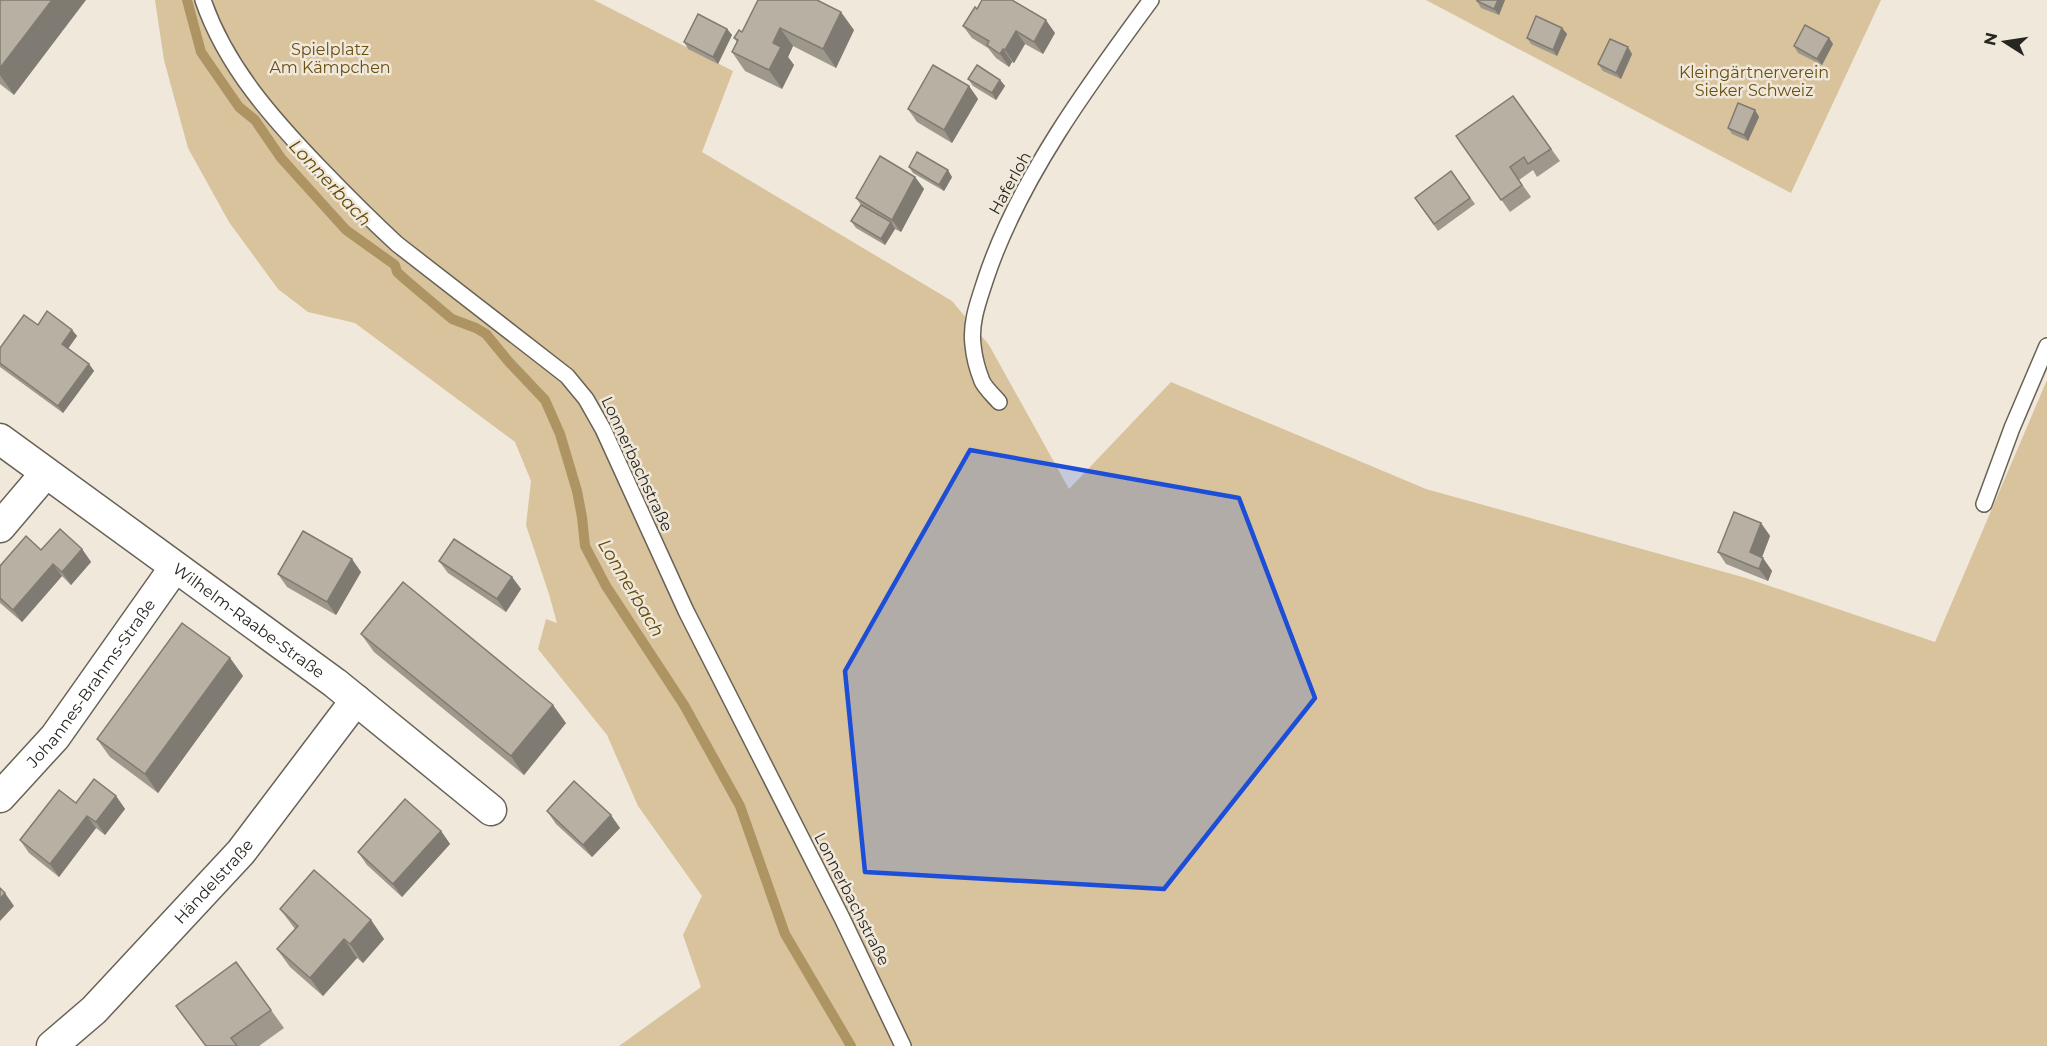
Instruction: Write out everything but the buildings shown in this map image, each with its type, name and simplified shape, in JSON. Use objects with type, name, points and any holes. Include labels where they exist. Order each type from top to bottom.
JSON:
[{"type":"street","name":"Wilhelm-Raabe-Straße","points":[[0,439],[356,700],[491,810]]},
{"type":"street","points":[[0,527],[45,474]]},
{"type":"street","name":"Johannes-Brahms-Straße","points":[[0,797],[55,737],[176,567]]},
{"type":"street","name":"Händelstraße","points":[[52,1046],[94,1010],[241,852],[356,700]]},
{"type":"lane","name":"Lonnerbachstraße","points":[[203,0],[212,25],[249,87],[303,150],[397,244],[567,376],[586,399],[603,429],[686,611],[842,918],[903,1046]]},
{"type":"lane","name":"Haferloh","points":[[999,402],[982,382],[973,345],[977,303],[994,254],[1017,205],[1060,131],[1151,0]]},
{"type":"lane","points":[[1984,504],[2012,428],[2047,346]]},
{"type":"highlighted area","points":[[970,450],[1239,498],[1315,698],[1164,889],[865,872],[845,671]]},
{"type":"green space","name":"Spielplatz Am Kämpchen","points":[[155,0],[594,0],[733,71],[702,152],[952,301],[989,345],[1069,489],[1171,382],[1426,489],[1746,578],[1935,642],[2047,380],[2047,1046],[619,1046],[701,987],[683,935],[702,896],[638,806],[607,735],[538,649],[546,619],[557,623],[526,525],[531,481],[515,442],[355,323],[308,312],[278,289],[229,222],[188,148],[164,60]]},
{"type":"green space","name":"Kleingärtnerverein Sieker Schweiz","points":[[1426,0],[1881,0],[1791,193]]},
{"type":"waterway","name":"Lonnerbach","points":[[187,0],[201,52],[239,107],[255,120],[281,158],[346,230],[395,265],[397,272],[452,319],[486,334],[545,400],[560,434],[577,491],[585,546],[606,586],[684,705],[740,806],[785,934],[851,1046]]}]
